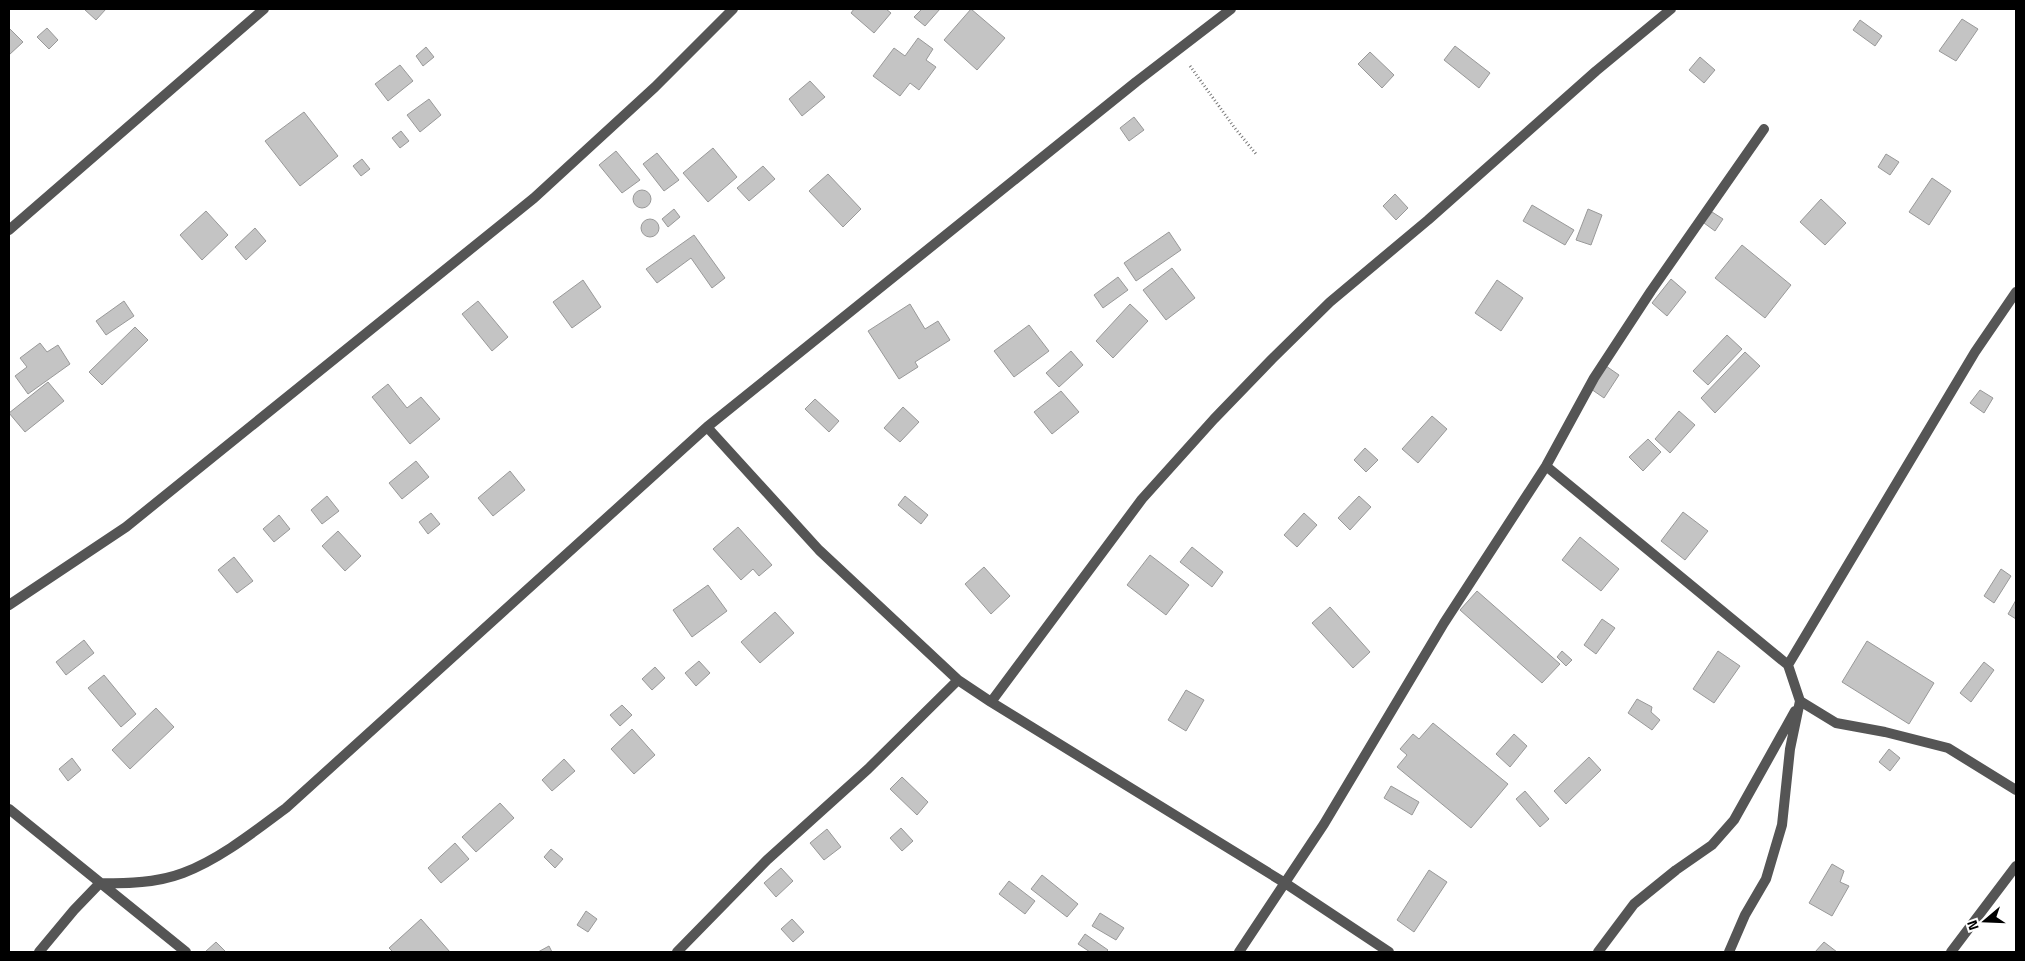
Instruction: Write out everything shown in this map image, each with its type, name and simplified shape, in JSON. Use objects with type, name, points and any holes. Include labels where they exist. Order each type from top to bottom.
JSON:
[{"type":"street","points":[[9,230],[264,9]]},
{"type":"street","points":[[9,605],[126,527],[534,198],[655,87],[733,9]]},
{"type":"street","points":[[39,952],[74,910],[100,883],[152,881],[184,873],[229,849],[286,808],[707,427],[1230,9]]},
{"type":"street","points":[[991,702],[1142,499],[1214,419],[1272,359],[1330,302],[1428,220],[1596,71],[1671,9]]},
{"type":"street","points":[[1239,952],[1365,757],[1444,623],[1546,466],[1594,378],[1651,291],[1764,129]]},
{"type":"street","points":[[1788,666],[1975,352],[2016,292]]},
{"type":"street","points":[[707,427],[819,550],[958,680],[1285,883],[1389,952]]},
{"type":"street","points":[[1546,466],[1788,666],[1800,701],[1790,749],[1782,825],[1766,879],[1745,916],[1729,952]]},
{"type":"street","points":[[677,952],[767,860],[868,769],[958,680]]},
{"type":"street","points":[[1800,701],[1836,723],[1885,732],[1948,748],[2016,790]]},
{"type":"street","points":[[1598,952],[1634,904],[1676,870],[1712,845],[1734,820],[1800,701]]},
{"type":"street","points":[[9,809],[186,952]]},
{"type":"street","points":[[1951,952],[2016,866]]},
{"type":"path","points":[[1178,50],[1256,154]]},
{"type":"building","points":[[84,9],[106,9],[96,20]]},
{"type":"building","points":[[854,9],[886,9],[891,13],[874,33],[851,13]]},
{"type":"building","points":[[922,9],[940,9],[925,26],[914,17]]},
{"type":"building","points":[[971,9],[1005,38],[977,70],[944,40]]},
{"type":"building","points":[[1962,19],[1978,29],[1956,61],[1939,51]]},
{"type":"building","points":[[1860,20],[1882,36],[1875,46],[1853,30]]},
{"type":"building","points":[[47,28],[58,40],[49,49],[37,37]]},
{"type":"building","points":[[9,30],[23,42],[9,55]]},
{"type":"building","points":[[918,38],[933,49],[926,60],[936,67],[919,90],[910,83],[900,96],[873,76],[894,48],[905,56]]},
{"type":"building","points":[[1455,46],[1490,73],[1479,88],[1444,60]]},
{"type":"building","points":[[426,47],[434,57],[423,66],[416,56]]},
{"type":"building","points":[[1370,52],[1394,75],[1382,88],[1358,64]]},
{"type":"building","points":[[1700,57],[1715,70],[1704,83],[1689,70]]},
{"type":"building","points":[[400,65],[413,81],[388,101],[375,84]]},
{"type":"building","points":[[810,81],[825,97],[802,116],[789,99]]},
{"type":"building","points":[[429,99],[441,115],[420,132],[407,115]]},
{"type":"building","points":[[304,112],[338,156],[300,186],[265,141]]},
{"type":"building","points":[[1134,117],[1144,130],[1129,141],[1120,128]]},
{"type":"building","points":[[401,131],[409,141],[400,148],[392,138]]},
{"type":"building","points":[[713,148],[737,177],[708,202],[683,173]]},
{"type":"building","points":[[616,151],[640,180],[622,193],[599,165]]},
{"type":"building","points":[[657,153],[679,180],[664,191],[643,164]]},
{"type":"building","points":[[1886,154],[1899,162],[1890,175],[1878,167]]},
{"type":"building","points":[[362,159],[370,169],[361,176],[353,166]]},
{"type":"building","points":[[763,166],[775,179],[749,201],[737,188]]},
{"type":"building","points":[[828,174],[861,209],[843,227],[809,191]]},
{"type":"building","points":[[1932,178],[1951,191],[1929,225],[1909,212]]},
{"type":"building","points":[[638,190],[646,190],[651,195],[649,206],[638,208],[633,203],[633,195]]},
{"type":"building","points":[[1395,194],[1408,208],[1396,220],[1383,206]]},
{"type":"building","points":[[1821,199],[1846,223],[1825,245],[1800,222]]},
{"type":"building","points":[[1532,205],[1574,230],[1565,245],[1523,221]]},
{"type":"building","points":[[674,209],[680,217],[668,227],[662,219]]},
{"type":"building","points":[[1588,209],[1602,215],[1591,245],[1576,240]]},
{"type":"building","points":[[206,211],[228,235],[202,260],[180,235]]},
{"type":"building","points":[[1712,212],[1723,219],[1715,231],[1704,223]]},
{"type":"building","points":[[650,219],[658,224],[659,228],[654,236],[650,237],[642,232],[641,228],[646,220]]},
{"type":"building","points":[[255,228],[266,241],[246,260],[235,247]]},
{"type":"building","points":[[1169,232],[1181,250],[1136,281],[1124,263]]},
{"type":"building","points":[[694,235],[725,278],[712,288],[691,258],[657,283],[646,269]]},
{"type":"building","points":[[1742,245],[1791,285],[1765,318],[1715,278]]},
{"type":"building","points":[[1172,268],[1195,298],[1166,320],[1143,290]]},
{"type":"building","points":[[1118,277],[1128,290],[1103,308],[1094,295]]},
{"type":"building","points":[[1671,279],[1686,292],[1667,316],[1652,303]]},
{"type":"building","points":[[583,280],[601,307],[572,328],[553,302]]},
{"type":"building","points":[[1497,280],[1523,298],[1501,331],[1475,313]]},
{"type":"building","points":[[124,301],[134,316],[106,335],[96,321]]},
{"type":"building","points":[[478,301],[508,337],[492,351],[462,314]]},
{"type":"building","points":[[910,304],[925,329],[938,321],[950,340],[915,362],[918,367],[899,379],[868,331]]},
{"type":"building","points":[[1130,304],[1148,321],[1113,358],[1096,341]]},
{"type":"building","points":[[1029,325],[1049,351],[1014,377],[994,351]]},
{"type":"building","points":[[135,327],[148,340],[102,385],[89,372]]},
{"type":"building","points":[[1727,335],[1742,349],[1708,385],[1693,371]]},
{"type":"building","points":[[40,343],[47,352],[58,345],[70,364],[28,394],[15,376],[27,367],[20,358]]},
{"type":"building","points":[[1071,351],[1083,365],[1059,387],[1046,373]]},
{"type":"building","points":[[1745,352],[1760,366],[1715,413],[1701,398]]},
{"type":"building","points":[[1606,366],[1619,375],[1604,398],[1591,389]]},
{"type":"building","points":[[48,382],[64,401],[25,432],[9,413]]},
{"type":"building","points":[[388,384],[407,408],[421,397],[440,419],[410,444],[372,397]]},
{"type":"building","points":[[1980,390],[1993,398],[1984,413],[1970,403]]},
{"type":"building","points":[[1061,391],[1079,412],[1052,434],[1034,412]]},
{"type":"building","points":[[815,399],[839,421],[829,432],[805,409]]},
{"type":"building","points":[[903,407],[919,422],[900,442],[884,428]]},
{"type":"building","points":[[1679,411],[1695,425],[1670,453],[1655,439]]},
{"type":"building","points":[[1432,416],[1447,429],[1418,463],[1402,449]]},
{"type":"building","points":[[1648,439],[1661,452],[1643,471],[1629,457]]},
{"type":"building","points":[[1365,448],[1378,460],[1366,472],[1354,460]]},
{"type":"building","points":[[416,461],[429,477],[402,499],[389,483]]},
{"type":"building","points":[[510,471],[525,490],[493,516],[478,498]]},
{"type":"building","points":[[327,496],[339,511],[322,524],[311,510]]},
{"type":"building","points":[[905,496],[928,515],[921,524],[898,505]]},
{"type":"building","points":[[1359,496],[1371,507],[1350,530],[1338,518]]},
{"type":"building","points":[[1683,512],[1708,531],[1685,560],[1661,541]]},
{"type":"building","points":[[431,513],[440,524],[428,534],[419,522]]},
{"type":"building","points":[[1304,513],[1317,525],[1297,547],[1284,535]]},
{"type":"building","points":[[279,515],[290,529],[274,542],[263,529]]},
{"type":"building","points":[[738,527],[772,565],[759,576],[753,569],[741,580],[713,549]]},
{"type":"building","points":[[338,531],[361,556],[345,571],[322,546]]},
{"type":"building","points":[[1580,537],[1619,569],[1601,591],[1562,560]]},
{"type":"building","points":[[1192,547],[1223,572],[1212,587],[1180,562]]},
{"type":"building","points":[[1150,555],[1189,585],[1166,615],[1127,585]]},
{"type":"building","points":[[234,557],[253,581],[237,593],[218,570]]},
{"type":"building","points":[[984,567],[1010,596],[991,614],[965,584]]},
{"type":"building","points":[[2001,569],[2011,576],[1994,603],[1984,596]]},
{"type":"building","points":[[708,585],[727,611],[692,637],[673,610]]},
{"type":"building","points":[[1477,591],[1560,664],[1542,683],[1460,610]]},
{"type":"building","points":[[2016,600],[2016,619],[2008,614]]},
{"type":"building","points":[[1330,607],[1370,652],[1353,668],[1312,623]]},
{"type":"building","points":[[775,612],[794,633],[760,663],[741,642]]},
{"type":"building","points":[[1602,619],[1615,628],[1596,654],[1584,645]]},
{"type":"building","points":[[84,640],[94,653],[66,675],[56,662]]},
{"type":"building","points":[[1867,641],[1934,683],[1909,724],[1842,682]]},
{"type":"building","points":[[1562,651],[1572,660],[1566,666],[1557,657]]},
{"type":"building","points":[[1718,651],[1740,666],[1714,703],[1693,689]]},
{"type":"building","points":[[699,661],[710,673],[696,686],[685,673]]},
{"type":"building","points":[[1984,662],[1994,670],[1971,702],[1960,693]]},
{"type":"building","points":[[655,667],[665,678],[652,690],[642,679]]},
{"type":"building","points":[[104,675],[136,714],[121,727],[88,688]]},
{"type":"building","points":[[1186,690],[1204,700],[1186,731],[1168,720]]},
{"type":"building","points":[[1637,699],[1652,707],[1651,712],[1660,720],[1652,730],[1628,713]]},
{"type":"building","points":[[622,705],[632,715],[620,726],[610,715]]},
{"type":"building","points":[[156,708],[174,727],[130,769],[112,750]]},
{"type":"building","points":[[1433,723],[1508,784],[1471,828],[1397,767],[1407,755],[1400,749],[1413,734],[1419,739]]},
{"type":"building","points":[[632,729],[655,755],[634,774],[611,749]]},
{"type":"building","points":[[1514,734],[1527,746],[1510,767],[1496,754]]},
{"type":"building","points":[[1889,749],[1900,758],[1890,771],[1879,762]]},
{"type":"building","points":[[1589,757],[1601,770],[1566,804],[1554,791]]},
{"type":"building","points":[[72,758],[81,770],[68,781],[59,769]]},
{"type":"building","points":[[564,759],[575,771],[552,791],[542,780]]},
{"type":"building","points":[[902,777],[928,802],[917,815],[890,789]]},
{"type":"building","points":[[1391,786],[1419,802],[1412,815],[1384,798]]},
{"type":"building","points":[[1525,791],[1549,819],[1540,827],[1516,799]]},
{"type":"building","points":[[500,803],[514,818],[476,852],[462,837]]},
{"type":"building","points":[[901,828],[913,841],[902,851],[890,838]]},
{"type":"building","points":[[827,829],[841,847],[824,860],[810,843]]},
{"type":"building","points":[[455,843],[469,859],[441,883],[428,868]]},
{"type":"building","points":[[551,849],[563,859],[555,868],[544,857]]},
{"type":"building","points":[[1832,864],[1844,871],[1840,882],[1849,886],[1832,916],[1809,903]]},
{"type":"building","points":[[781,868],[793,881],[776,897],[764,883]]},
{"type":"building","points":[[1429,870],[1447,882],[1414,932],[1397,920]]},
{"type":"building","points":[[1042,875],[1078,904],[1067,917],[1031,889]]},
{"type":"building","points":[[1009,881],[1035,901],[1025,914],[999,894]]},
{"type":"building","points":[[586,911],[597,919],[588,932],[577,925]]},
{"type":"building","points":[[1100,913],[1124,928],[1116,940],[1092,926]]},
{"type":"building","points":[[421,919],[450,952],[393,952],[389,948]]},
{"type":"building","points":[[792,919],[804,932],[793,942],[781,929]]},
{"type":"building","points":[[1085,934],[1108,950],[1106,952],[1090,952],[1078,944]]},
{"type":"building","points":[[216,942],[226,952],[205,952]]},
{"type":"building","points":[[1824,942],[1837,952],[1815,952]]},
{"type":"building","points":[[549,946],[552,952],[538,952]]}]
